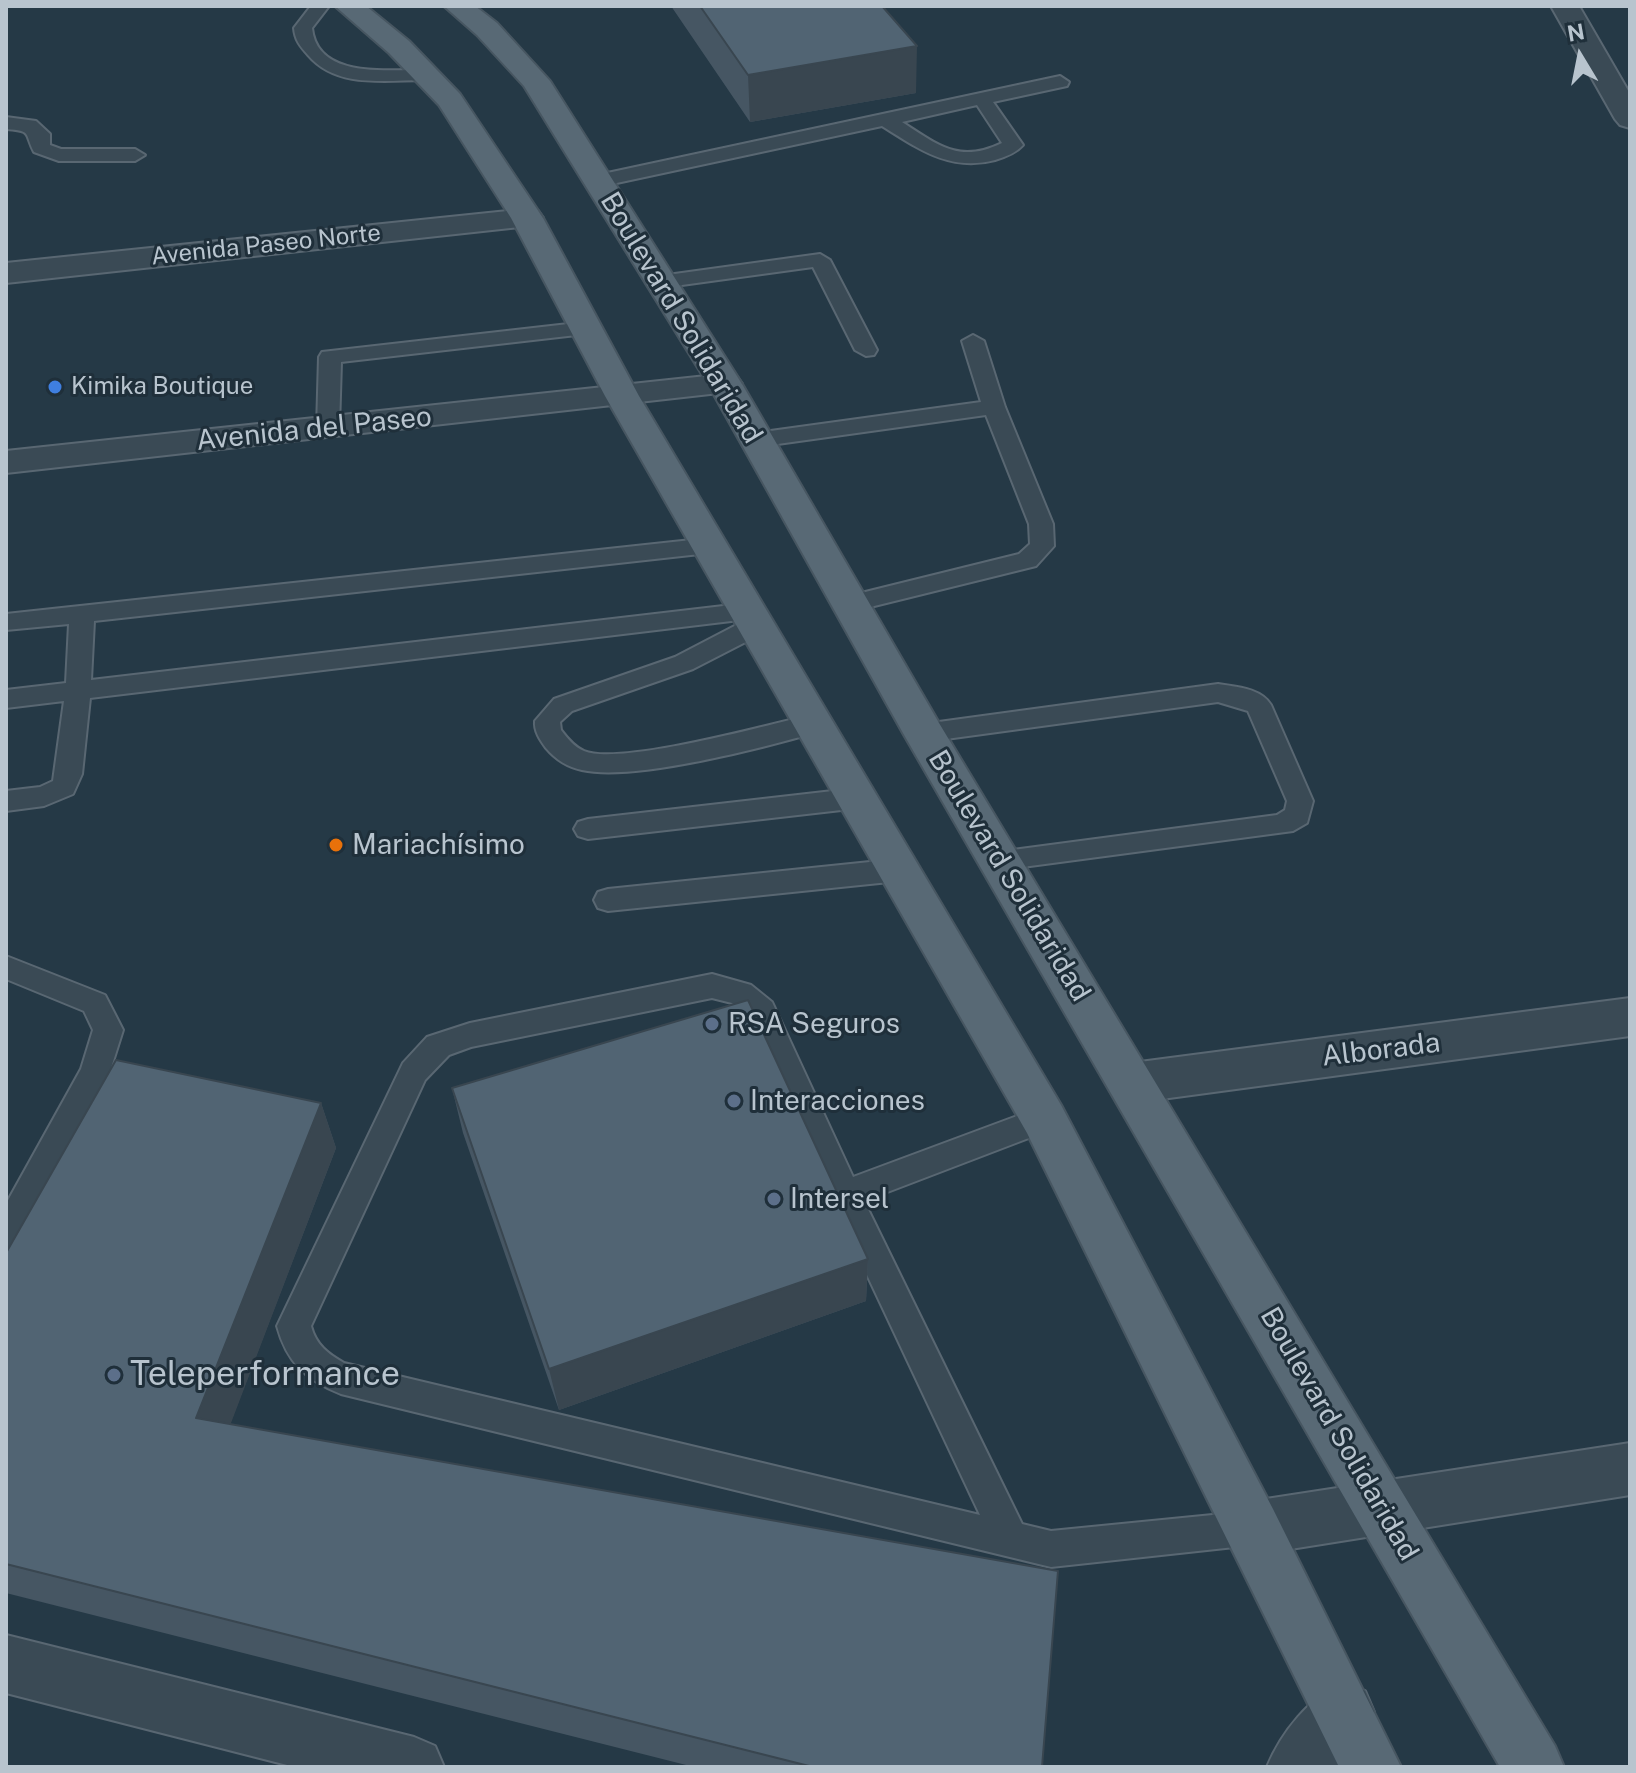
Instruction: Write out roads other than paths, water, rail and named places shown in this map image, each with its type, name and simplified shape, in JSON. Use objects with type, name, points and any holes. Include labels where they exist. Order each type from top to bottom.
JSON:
[{"type":"main road","points":[[349,6],[399,47],[450,100],[527,218],[622,396],[1044,1119],[1371,1767]]},
{"type":"main road","name":"Boulevard Solidaridad","points":[[458,6],[487,29],[536,81],[725,384],[924,733],[1534,1767]]},
{"type":"street","points":[[1565,6],[1630,119]]},
{"type":"street","name":"Avenida Paseo Norte","points":[[6,273],[527,218]]},
{"type":"street","name":"Avenida del Paseo","points":[[6,462],[725,384]]},
{"type":"street","name":"Alborada","points":[[1132,1083],[1630,1017]]},
{"type":"street","points":[[1253,1528],[1630,1469]]},
{"type":"street","points":[[6,1664],[414,1767]]},
{"type":"street","points":[[1297,1767],[1344,1712]]},
{"type":"lane","points":[[320,6],[303,28],[304,39],[326,65],[348,74],[426,75]]},
{"type":"lane","points":[[598,181],[1060,82]]},
{"type":"lane","points":[[885,119],[951,159],[968,161],[1013,145],[982,99]]},
{"type":"lane","points":[[6,123],[29,125],[40,134],[41,148],[59,155],[135,155]]},
{"type":"lane","points":[[660,282],[820,260],[866,350]]},
{"type":"lane","points":[[328,428],[330,357],[586,328]]},
{"type":"lane","points":[[850,604],[1027,560],[1042,546],[1041,524],[994,407],[973,341]]},
{"type":"lane","points":[[756,440],[994,407]]},
{"type":"lane","points":[[6,622],[710,546]]},
{"type":"lane","points":[[6,801],[44,796],[64,787],[69,774],[78,690],[82,614]]},
{"type":"lane","points":[[6,699],[753,618]]},
{"type":"lane","points":[[753,618],[684,663],[563,705],[549,716],[549,732],[569,755],[594,763],[611,763],[690,750],[815,723]]},
{"type":"lane","points":[[924,733],[1218,693],[1242,697],[1258,705],[1300,801],[1297,816],[1283,824],[1000,860]]},
{"type":"lane","points":[[588,829],[859,798]]},
{"type":"lane","points":[[608,900],[899,870]]},
{"type":"lane","points":[[6,967],[95,1003],[108,1030],[95,1071],[6,1235]]},
{"type":"lane","points":[[1010,1538],[845,1194],[762,1010],[741,993],[712,986],[470,1035],[438,1046],[414,1072],[294,1326],[297,1343],[308,1359],[341,1378],[1051,1549],[1253,1528]]},
{"type":"lane","points":[[845,1194],[1044,1119]]},
{"type":"place","name":"Kimika Boutique","points":[[55,387]]},
{"type":"place","name":"Mariachísimo","points":[[336,845]]},
{"type":"place","name":"RSA Seguros","points":[[712,1024]]},
{"type":"place","name":"Interacciones","points":[[734,1101]]},
{"type":"place","name":"Intersel","points":[[774,1199]]},
{"type":"place","name":"Teleperformance","points":[[114,1375]]}]
